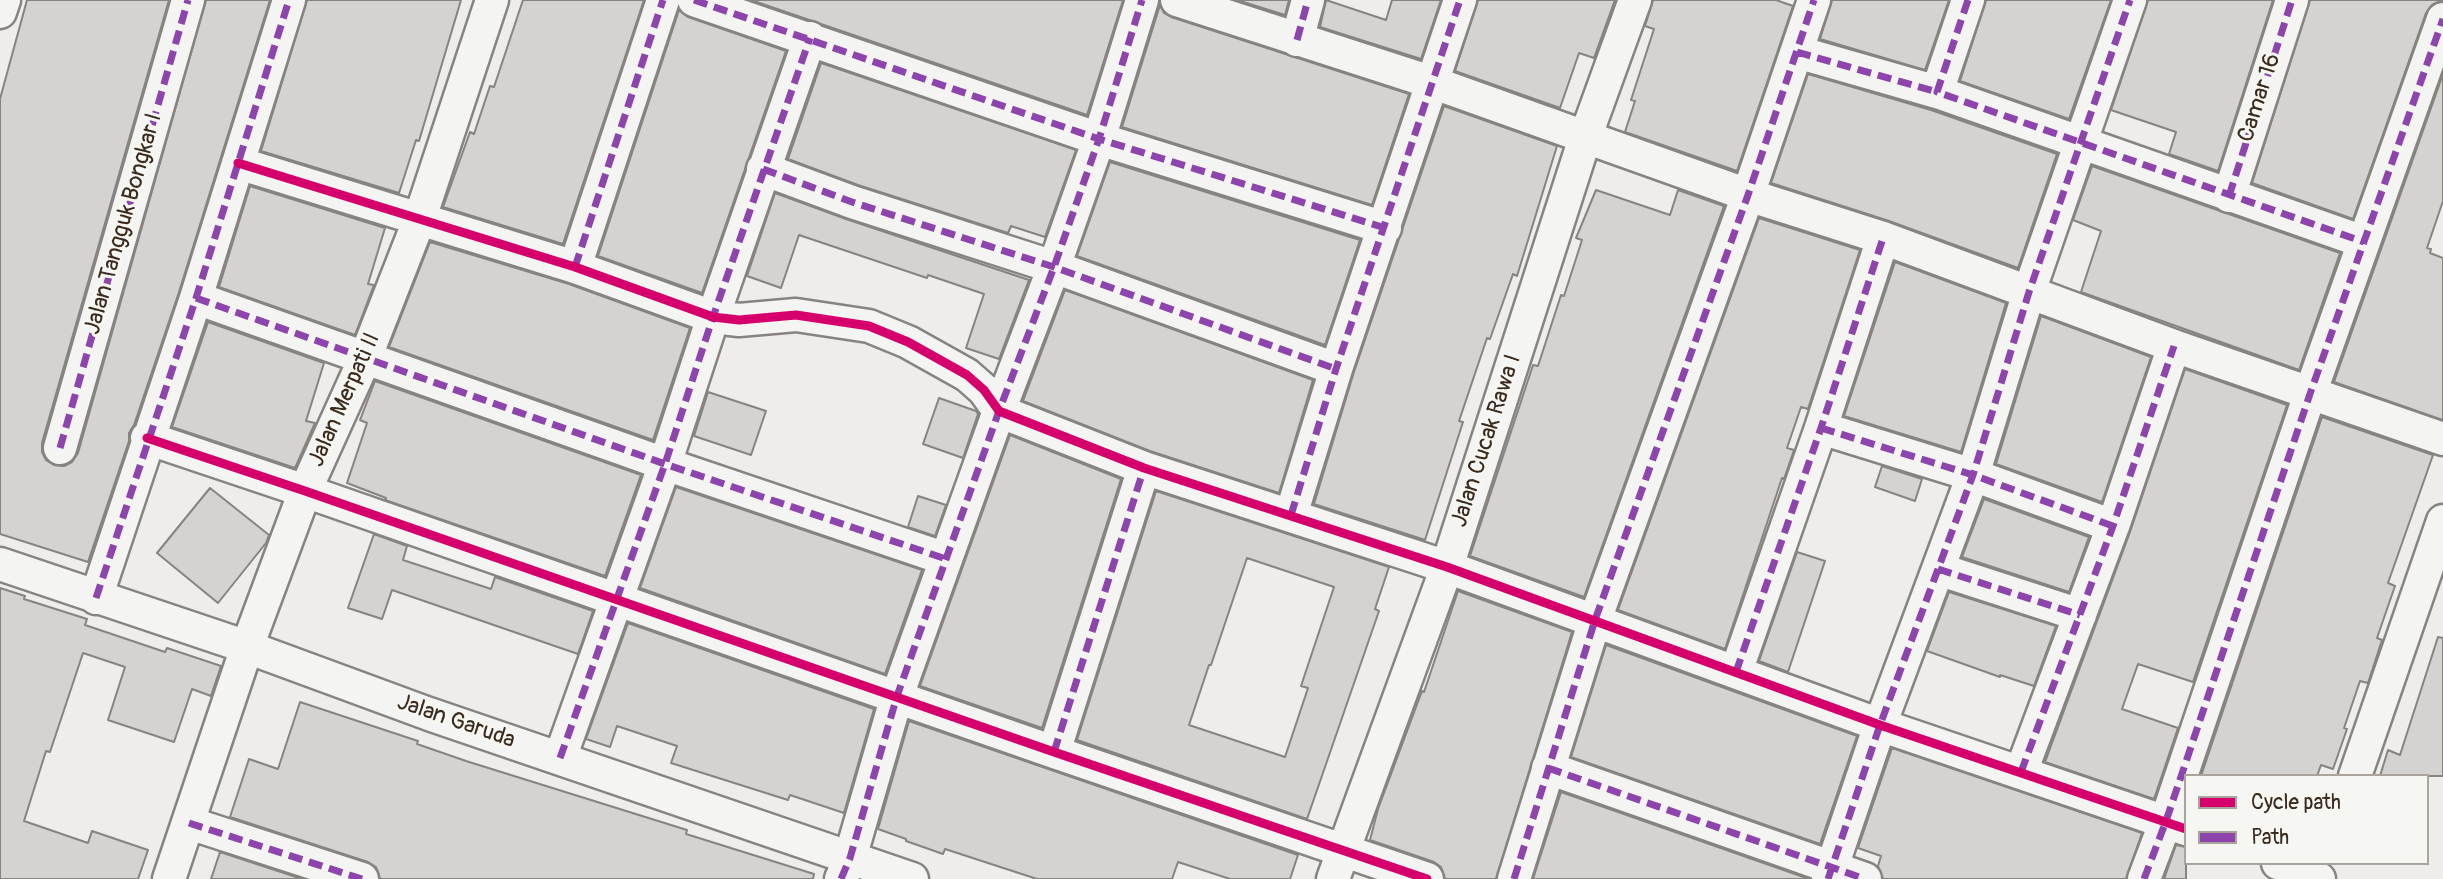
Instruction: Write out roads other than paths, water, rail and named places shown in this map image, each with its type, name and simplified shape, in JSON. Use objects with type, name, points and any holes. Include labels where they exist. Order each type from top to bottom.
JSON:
[{"type":"street","points":[[0,12],[4,0]]},
{"type":"street","name":"Jalan Tangguk Bongkar I","points":[[60,448],[188,0]]},
{"type":"street","points":[[96,598],[147,438],[196,298],[289,0]]},
{"type":"street","name":"Jalan Merpati II","points":[[169,879],[247,647],[305,491],[366,356],[420,218],[492,0]]},
{"type":"street","points":[[575,267],[663,0]]},
{"type":"street","points":[[694,0],[1099,139],[1385,228]]},
{"type":"street","points":[[846,868],[897,696],[999,411],[1054,267],[1099,139],[1142,0]]},
{"type":"street","points":[[1177,0],[1434,83],[1748,195],[1883,238],[2174,346],[2311,391],[2443,439]]},
{"type":"street","points":[[1297,40],[1308,0]]},
{"type":"street","points":[[1291,515],[1336,369],[1460,0]]},
{"type":"street","name":"Jalan Cucak Rawa I","points":[[1338,864],[1447,567],[1585,138],[1635,0]]},
{"type":"street","points":[[1514,879],[1595,620],[1748,195],[1814,0]]},
{"type":"street","points":[[1937,92],[1968,0]]},
{"type":"street","points":[[1830,873],[1880,725],[1973,475],[2029,292],[2130,0]]},
{"type":"street","name":"Camar 16","points":[[2229,196],[2292,0]]},
{"type":"street","points":[[2192,774],[2311,391],[2443,19]]},
{"type":"street","points":[[559,758],[665,464],[763,169],[810,38]]},
{"type":"street","points":[[1797,52],[1937,92],[2364,242]]},
{"type":"street","points":[[238,163],[575,267],[713,317],[739,320],[796,315],[869,326],[908,342],[967,375],[984,390],[999,411],[1144,468],[1447,567],[1880,725],[2176,825]]},
{"type":"street","points":[[763,169],[852,202],[1054,267],[1336,369]]},
{"type":"street","points":[[1736,672],[1821,428],[1883,238]]},
{"type":"street","points":[[196,298],[665,464],[946,559]]},
{"type":"street","points":[[2021,772],[2113,526],[2174,346]]},
{"type":"street","points":[[1821,428],[1973,475],[2113,526]]},
{"type":"street","points":[[147,438],[1054,752],[1338,864],[1427,879]]},
{"type":"street","points":[[1054,752],[1144,468]]},
{"type":"street","points":[[2356,774],[2430,601],[2443,521]]},
{"type":"street","name":"Jalan Garuda","points":[[0,564],[247,647],[559,758],[846,868],[912,879]]},
{"type":"street","points":[[1938,569],[2080,615]]},
{"type":"street","points":[[1548,768],[1830,873],[1864,879]]},
{"type":"street","points":[[2144,879],[2176,825],[2184,799]]},
{"type":"street","points":[[190,823],[362,879]]},
{"type":"street","points":[[2283,865],[2319,879]]}]
